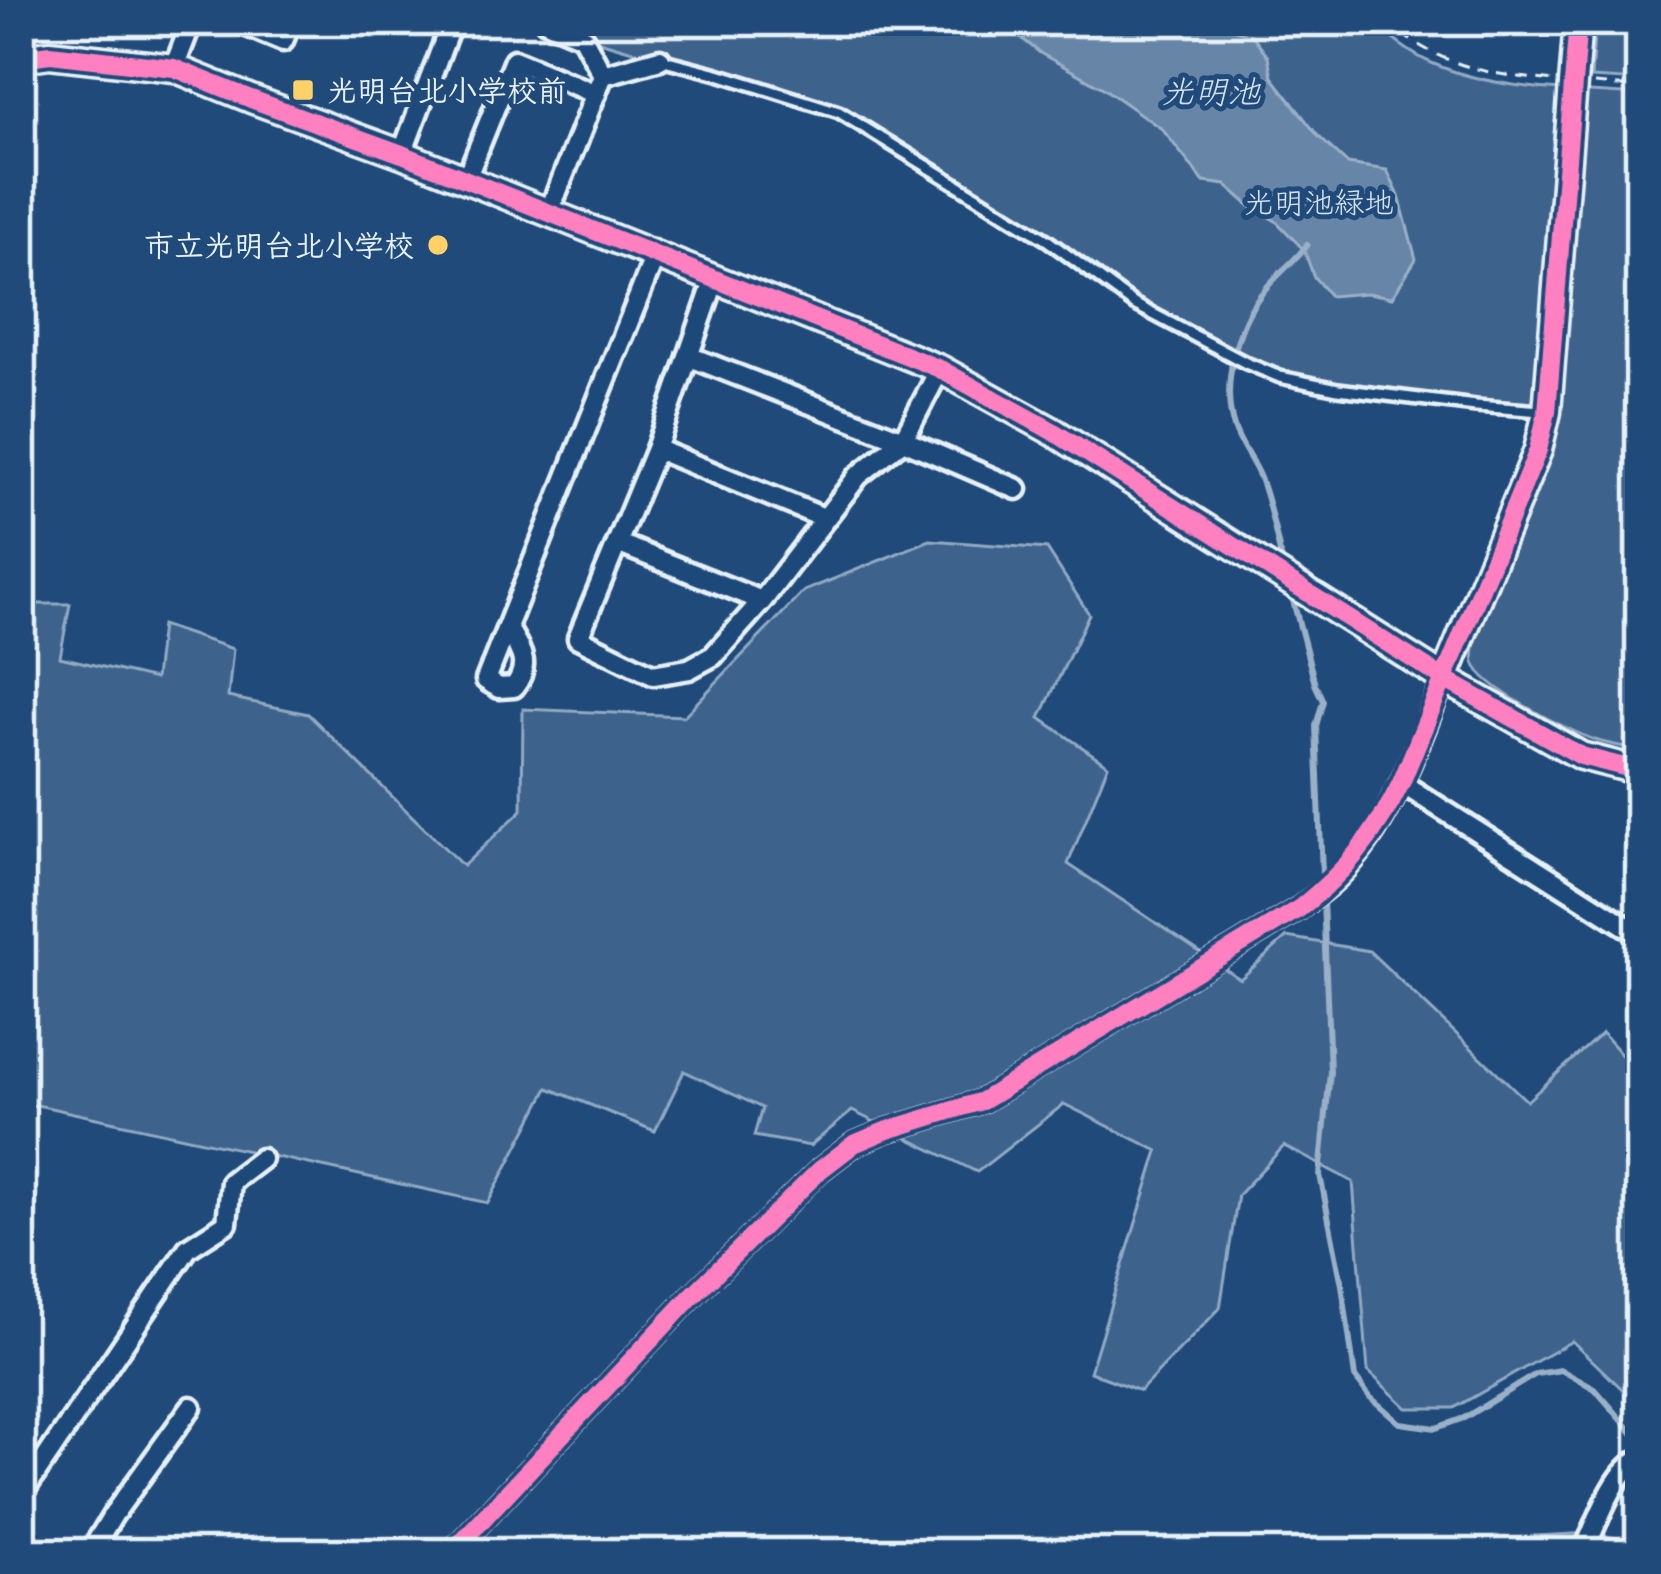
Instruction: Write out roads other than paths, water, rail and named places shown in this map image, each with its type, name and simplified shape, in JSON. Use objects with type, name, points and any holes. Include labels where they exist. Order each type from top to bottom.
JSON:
[{"type":"street","points":[[174,68],[192,21]]},
{"type":"street","points":[[235,21],[283,41],[291,21]]},
{"type":"street","points":[[402,154],[452,21]]},
{"type":"street","points":[[546,21],[582,36],[600,85],[549,212]]},
{"type":"street","points":[[451,1553],[689,1298],[820,1170],[854,1144],[982,1101],[1300,908],[1336,879],[1358,853],[1401,783],[1538,450],[1547,412],[1578,21]]},
{"type":"street","points":[[21,58],[50,54],[174,68],[940,369],[1054,432],[1444,679],[1581,756],[1640,772]]},
{"type":"street","points":[[466,179],[514,60],[600,85],[660,59]]},
{"type":"street","points":[[507,628],[655,256]]},
{"type":"street","points":[[715,279],[656,449],[578,638],[653,675],[689,669],[713,656],[762,601],[858,476],[903,440],[940,369]]},
{"type":"street","points":[[688,356],[1017,489]]},
{"type":"street","points":[[656,449],[824,518]]},
{"type":"street","points":[[617,543],[762,601]]},
{"type":"street","points":[[1401,783],[1640,935]]},
{"type":"street","points":[[21,1495],[188,1248],[227,1223],[231,1182],[261,1159]]},
{"type":"street","points":[[90,1553],[191,1407]]},
{"type":"street","points":[[1583,1553],[1618,1480],[1640,1459]]},
{"type":"lane","points":[[660,59],[839,112],[1046,240],[1134,304],[1280,377],[1338,389],[1547,412]]},
{"type":"water","name":"光明池","points":[[1000,21],[1217,21],[1253,36],[1268,56],[1272,77],[1318,136],[1348,164],[1387,170],[1416,259],[1392,297],[1330,296],[1314,277],[1304,250],[1276,221],[1226,185],[1204,182],[1162,129],[1103,88],[1040,53]]},
{"type":"waterway","points":[[1284,569],[1264,489],[1234,427],[1230,375],[1238,339],[1253,306],[1307,245]]},
{"type":"waterway","points":[[1291,593],[1323,701],[1316,726],[1330,1072],[1320,1175],[1355,1377],[1400,1423],[1436,1428],[1464,1418],[1536,1374],[1561,1370],[1595,1389],[1640,1441]]},
{"type":"place","name":"光明台北小学校前","points":[[303,90]]},
{"type":"place","name":"市立光明台北小学校","points":[[438,245]]},
{"type":"park label","name":"光明池緑地","points":[[1319,202]]}]
